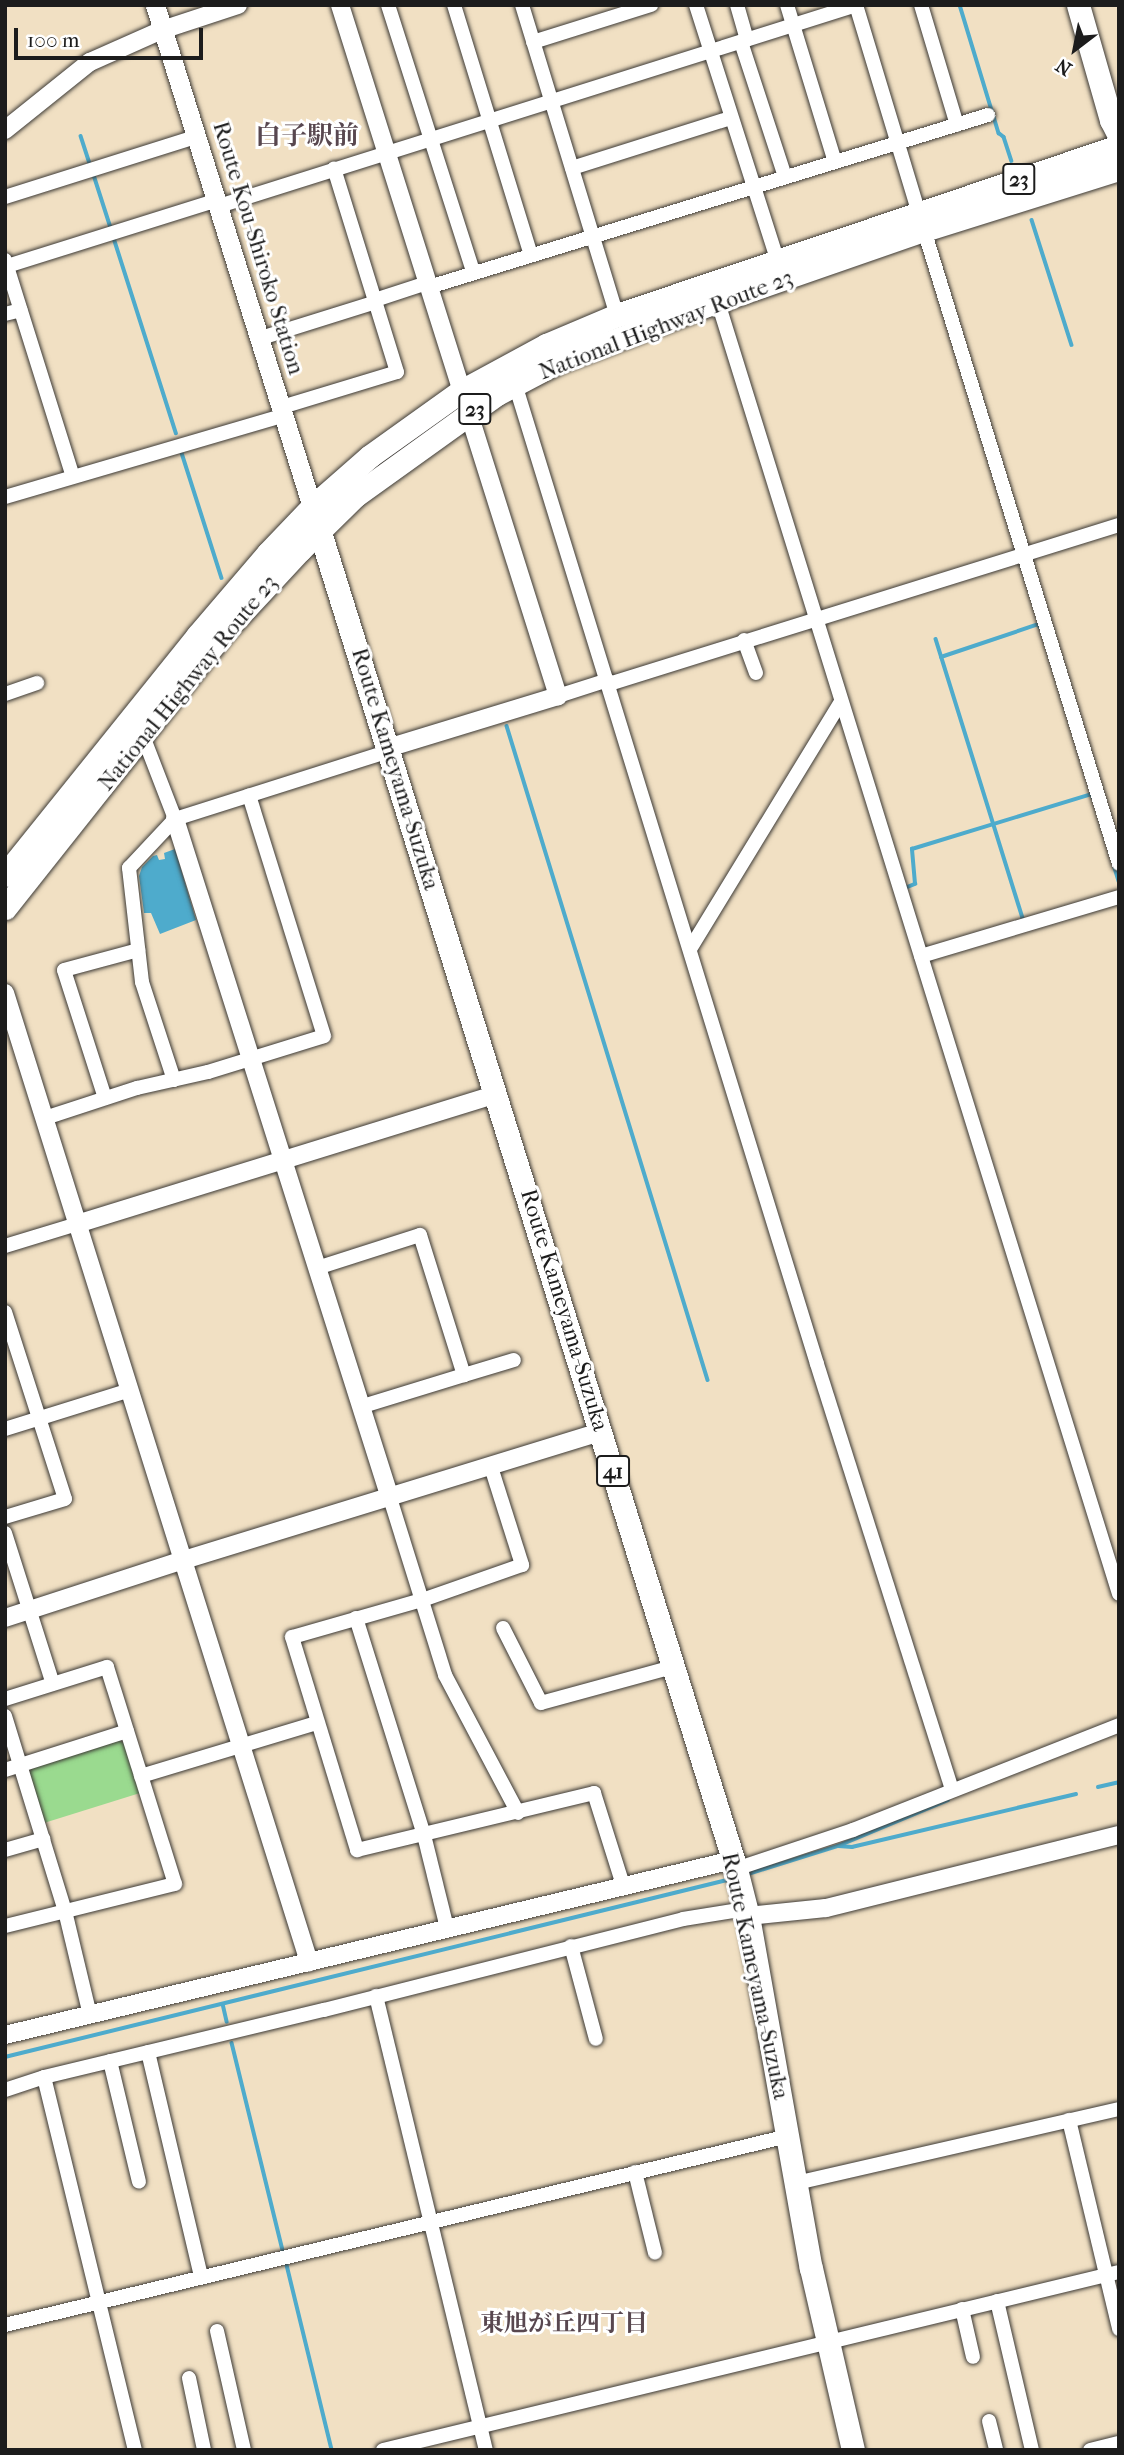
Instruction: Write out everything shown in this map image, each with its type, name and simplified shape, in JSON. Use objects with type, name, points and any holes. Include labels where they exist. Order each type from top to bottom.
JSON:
[{"type":"main road","name":"Route Kou-Shiroko Station","points":[[155,5],[312,507]]},
{"type":"main road","points":[[1078,5],[1111,120],[1119,136]]},
{"type":"main road","name":"National Highway Route 23","points":[[5,908],[221,635],[320,530],[355,496],[465,402],[546,345],[617,315],[715,292],[921,221],[1119,146]]},
{"type":"main road","name":"National Highway Route 23","points":[[5,875],[213,616],[312,507],[370,456],[465,402],[515,384],[715,292],[777,259],[1119,169]]},
{"type":"main road","name":"Route Kameyama-Suzuka","points":[[312,507],[735,1865],[827,2343],[853,2450]]},
{"type":"street","points":[[5,130],[90,62],[162,30],[238,5]]},
{"type":"street","points":[[340,5],[558,696]]},
{"type":"street","points":[[388,5],[473,272]]},
{"type":"street","points":[[454,5],[531,255]]},
{"type":"street","points":[[522,5],[617,315]]},
{"type":"street","points":[[533,42],[651,5]]},
{"type":"street","points":[[696,5],[777,259]]},
{"type":"street","points":[[737,5],[744,41],[785,177]]},
{"type":"street","points":[[787,5],[835,162]]},
{"type":"street","points":[[73,477],[7,268],[112,233],[334,169],[856,5],[969,384],[1119,864]]},
{"type":"street","points":[[921,5],[957,125]]},
{"type":"street","points":[[261,338],[988,116]]},
{"type":"street","points":[[572,169],[731,118]]},
{"type":"street","points":[[5,197],[198,136]]},
{"type":"street","points":[[5,497],[283,411],[397,372],[334,169]]},
{"type":"street","points":[[715,292],[1119,1594]]},
{"type":"street","points":[[5,314],[20,310]]},
{"type":"street","points":[[515,384],[821,1377],[952,1790]]},
{"type":"street","points":[[174,1080],[142,982],[129,868],[175,819],[558,696],[1119,525]]},
{"type":"street","points":[[744,640],[756,673]]},
{"type":"street","points":[[5,694],[37,683]]},
{"type":"street","points":[[690,949],[841,702]]},
{"type":"street","points":[[143,736],[175,819],[445,1675],[518,1813]]},
{"type":"street","points":[[45,1118],[105,1098],[251,1059],[324,1036],[249,794]]},
{"type":"street","points":[[922,956],[1119,897]]},
{"type":"street","points":[[105,1098],[64,970],[138,950]]},
{"type":"street","points":[[5,993],[309,1962]]},
{"type":"street","points":[[5,1246],[496,1094]]},
{"type":"street","points":[[317,1268],[420,1235],[464,1375]]},
{"type":"street","points":[[5,1312],[65,1499],[5,1517]]},
{"type":"street","points":[[360,1407],[514,1360]]},
{"type":"street","points":[[5,1429],[130,1390]]},
{"type":"street","points":[[5,1618],[601,1432]]},
{"type":"street","points":[[491,1467],[522,1566],[422,1600],[292,1637],[357,1850],[594,1793],[623,1885]]},
{"type":"street","points":[[5,1534],[53,1684]]},
{"type":"street","points":[[356,1618],[424,1835],[447,1928]]},
{"type":"street","points":[[503,1628],[541,1703],[673,1667]]},
{"type":"street","points":[[5,1699],[107,1667],[174,1884],[5,1926]]},
{"type":"street","points":[[5,1716],[65,1911],[90,2014]]},
{"type":"street","points":[[141,1776],[317,1723]]},
{"type":"street","points":[[5,2035],[623,1885],[735,1865],[853,1830],[1119,1724]]},
{"type":"street","points":[[5,1770],[127,1731]]},
{"type":"street","points":[[5,2090],[44,2077],[683,1919],[826,1908],[1119,1835]]},
{"type":"street","points":[[5,1850],[43,1839]]},
{"type":"street","points":[[571,1946],[596,2039]]},
{"type":"street","points":[[376,1996],[486,2450]]},
{"type":"street","points":[[148,2052],[201,2277]]},
{"type":"street","points":[[110,2061],[139,2182]]},
{"type":"street","points":[[44,2077],[135,2450]]},
{"type":"street","points":[[796,2183],[1119,2109]]},
{"type":"street","points":[[1069,2120],[1112,2273],[1119,2329]]},
{"type":"street","points":[[5,2325],[788,2136]]},
{"type":"street","points":[[635,2172],[655,2253]]},
{"type":"street","points":[[383,2450],[1112,2273]]},
{"type":"street","points":[[997,2301],[1032,2450]]},
{"type":"street","points":[[962,2309],[973,2357]]},
{"type":"street","points":[[217,2331],[244,2450]]},
{"type":"street","points":[[188,2378],[204,2450]]},
{"type":"street","points":[[989,2421],[996,2450]]},
{"type":"street","points":[[1090,2450],[1119,2443]]},
{"type":"green space","points":[[118,1740],[124,1743],[140,1793],[44,1823],[29,1773],[32,1768]]},
{"type":"water","points":[[175,849],[196,920],[160,934],[151,913],[144,913],[139,876],[142,867],[153,856],[157,855],[159,860],[165,859],[164,853]]},
{"type":"waterway","points":[[960,5],[999,133],[1004,137],[1012,161]]},
{"type":"waterway","points":[[81,136],[90,164]]},
{"type":"waterway","points":[[93,172],[111,228]]},
{"type":"waterway","points":[[1032,220],[1072,345]]},
{"type":"waterway","points":[[113,235],[176,433]]},
{"type":"waterway","points":[[182,453],[222,578]]},
{"type":"waterway","points":[[941,657],[1039,624],[1040,627]]},
{"type":"waterway","points":[[936,639],[1024,921]]},
{"type":"waterway","points":[[507,726],[708,1380]]},
{"type":"waterway","points":[[905,888],[915,884],[912,849],[1092,794],[1093,797]]},
{"type":"waterway","points":[[1115,868],[1119,881]]},
{"type":"waterway","points":[[1098,1787],[1119,1782]]},
{"type":"waterway","points":[[839,1846],[852,1847],[1076,1794]]},
{"type":"waterway","points":[[748,1874],[838,1846],[948,1800]]},
{"type":"waterway","points":[[5,2057],[727,1880]]},
{"type":"waterway","points":[[223,2004],[227,2022]]},
{"type":"waterway","points":[[232,2043],[284,2254]]},
{"type":"waterway","points":[[286,2261],[332,2450]]},
{"type":"district","name":"白子駅前","points":[[307,136]]},
{"type":"district","name":"東旭が丘四丁目","points":[[564,2324]]}]
